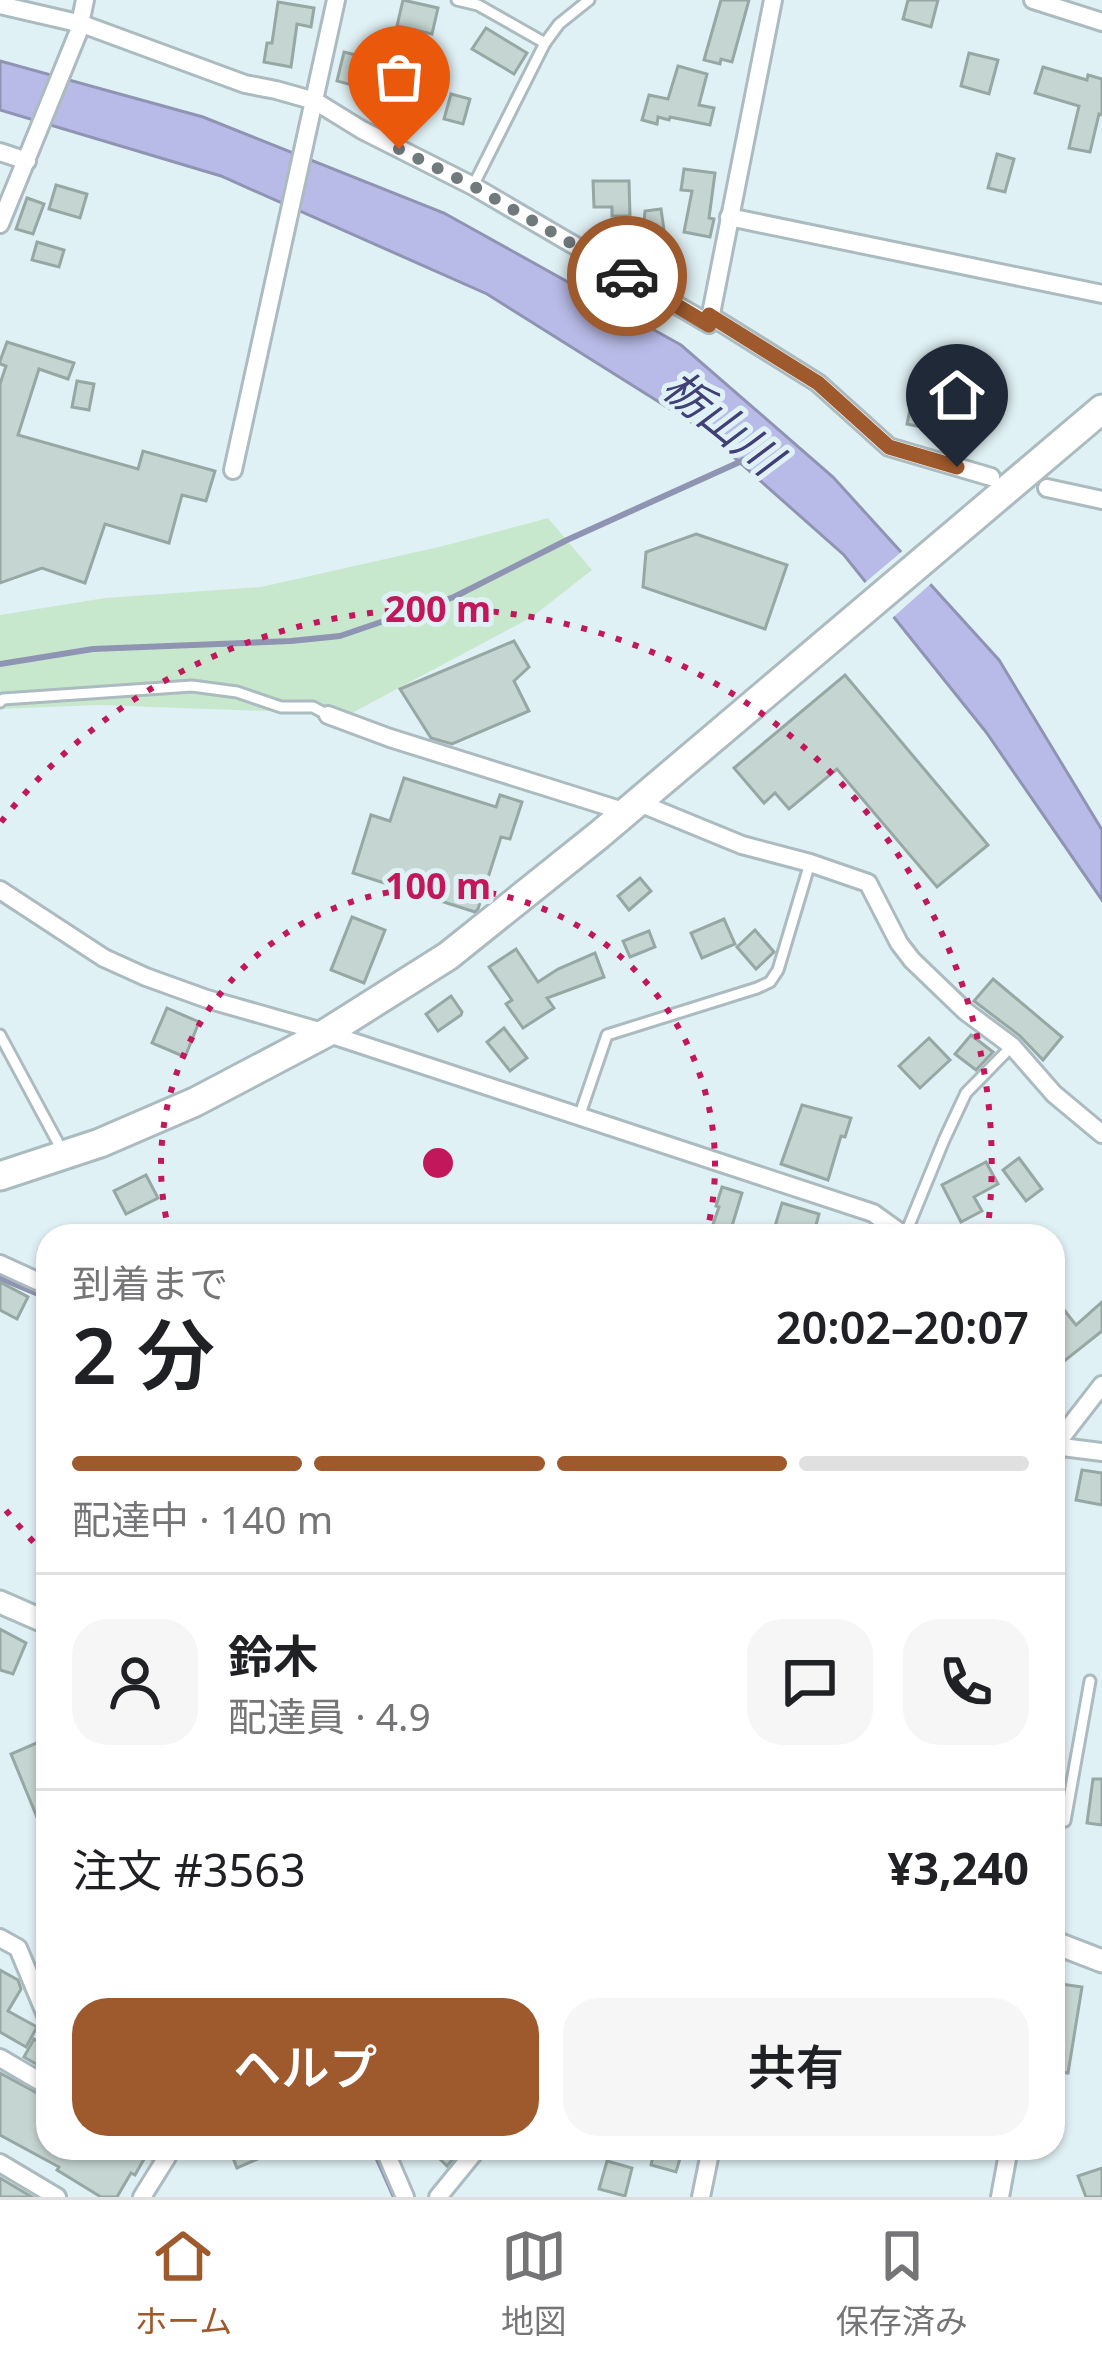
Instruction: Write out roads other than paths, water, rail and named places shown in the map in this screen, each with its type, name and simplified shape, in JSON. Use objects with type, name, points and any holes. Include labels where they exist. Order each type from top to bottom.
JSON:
[{"type":"highway","points":[[0,1176],[100,1143],[195,1102],[326,1033],[448,956],[632,807],[1102,409]]},
{"type":"street","points":[[0,224],[80,28],[86,0]]},
{"type":"street","points":[[233,470],[336,0]]},
{"type":"street","points":[[0,5],[245,84],[276,89],[473,186],[709,325],[773,0]]},
{"type":"street","points":[[1033,0],[1102,22]]},
{"type":"street","points":[[0,152],[29,157]]},
{"type":"street","points":[[729,217],[1102,294]]},
{"type":"street","points":[[709,315],[818,383],[889,447],[991,477]]},
{"type":"street","points":[[1047,488],[1102,500]]},
{"type":"street","points":[[328,715],[868,884],[912,960],[964,1011],[1012,1046],[1054,1094],[1102,1133]]},
{"type":"street","points":[[0,890],[104,958],[146,977],[873,1213],[888,1224]]},
{"type":"street","points":[[0,1264],[36,1280]]},
{"type":"street","points":[[1065,1427],[1102,1385]]},
{"type":"street","points":[[1065,1440],[1102,1452]]},
{"type":"street","points":[[0,1602],[36,1618]]},
{"type":"street","points":[[0,1938],[18,1948],[36,1991]]},
{"type":"street","points":[[1065,1947],[1102,1961]]},
{"type":"street","points":[[0,2058],[36,2079]]},
{"type":"street","points":[[142,2197],[165,2160]]},
{"type":"street","points":[[389,2160],[405,2197]]},
{"type":"street","points":[[447,2196],[470,2160]]},
{"type":"street","points":[[701,2197],[709,2160]]},
{"type":"street","points":[[1000,2197],[1007,2160]]},
{"type":"street","points":[[0,2163],[56,2197]]},
{"type":"lane","points":[[457,0],[478,5],[545,44]]},
{"type":"lane","points":[[473,186],[545,44],[559,24],[589,0]]},
{"type":"lane","points":[[0,702],[192,686],[237,692],[281,706],[313,707],[328,715]]},
{"type":"lane","points":[[579,1117],[607,1035],[770,982],[778,970],[810,863]]},
{"type":"lane","points":[[0,1035],[64,1154]]},
{"type":"lane","points":[[910,1224],[966,1093],[1012,1046]]},
{"type":"lane","points":[[1065,1821],[1090,1682]]},
{"type":"water","name":"栃山川","points":[[0,61],[203,117],[444,213],[681,345],[833,477],[999,660],[1102,830],[1102,900],[986,732],[844,555],[702,429],[487,294],[221,176],[0,110]]},
{"type":"waterway","name":"栃山川","points":[[0,664],[93,649],[340,636],[454,597],[744,460]]},
{"type":"waterway","points":[[0,1278],[36,1293]]},
{"type":"waterway","points":[[378,2160],[395,2197]]}]
